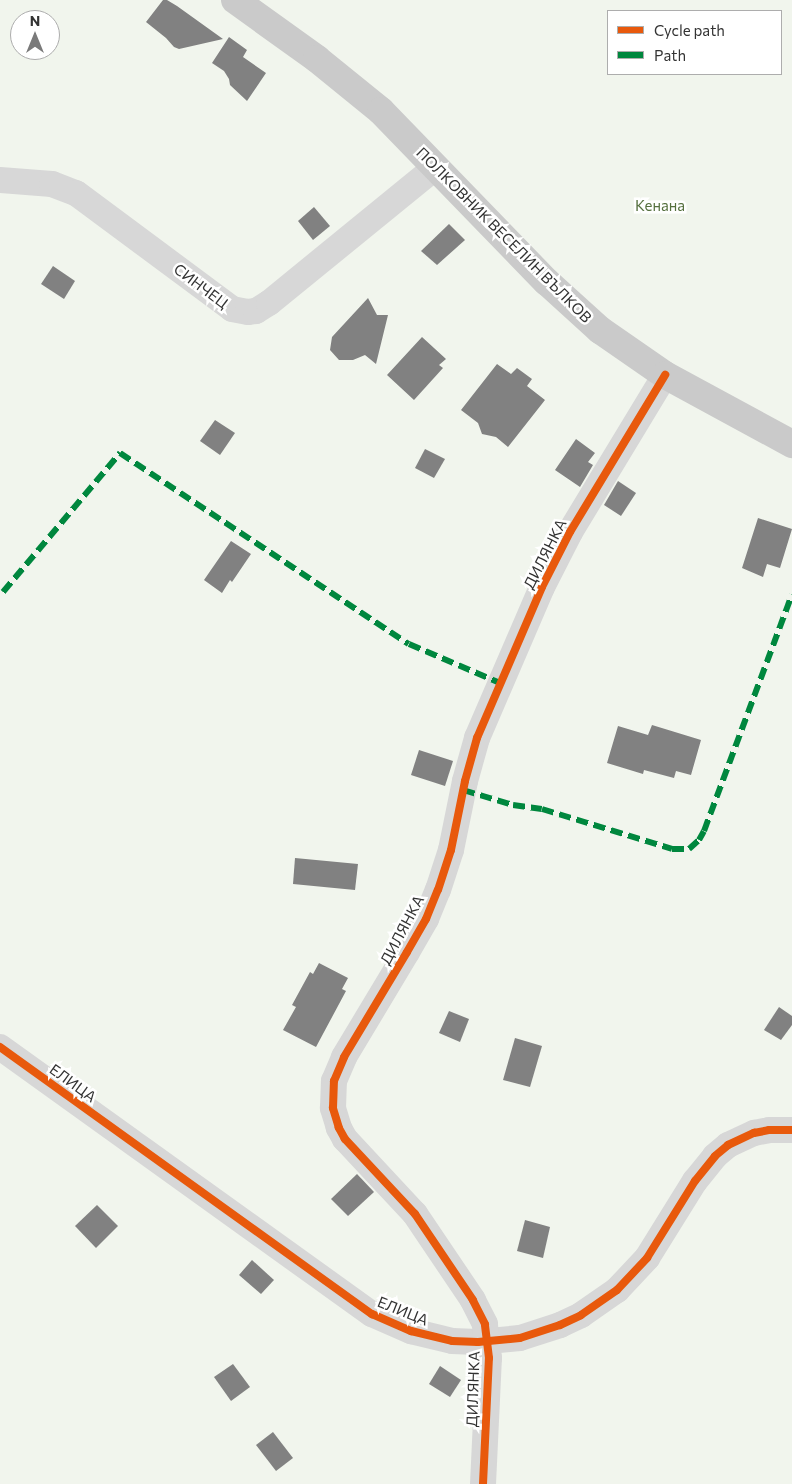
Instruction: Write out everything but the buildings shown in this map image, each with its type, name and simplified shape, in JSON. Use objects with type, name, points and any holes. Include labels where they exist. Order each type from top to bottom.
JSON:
[{"type":"main road","name":"ПОЛКОВНИК ВЕСЕЛИН ВЪЛКОВ","points":[[235,0],[317,59],[381,111],[572,306],[627,350],[665,375],[792,444]]},
{"type":"street","name":"СИНЧЕЦ","points":[[0,180],[52,184],[76,193],[232,309],[248,312],[269,303],[436,167]]},
{"type":"street","name":"ДИЛЯНКА","points":[[483,1484],[488,1342],[485,1324],[477,1307],[425,1228],[345,1138],[339,1128],[333,1108],[334,1081],[344,1056],[412,944],[438,890],[451,850],[465,780],[477,738],[542,587],[570,532],[665,375]]},
{"type":"street","name":"ЕЛИЦА","points":[[0,1047],[372,1314],[388,1323],[431,1337],[458,1341],[488,1342],[520,1338],[574,1318],[600,1303],[617,1290],[647,1258],[696,1181],[715,1156],[728,1145],[754,1133],[770,1130],[792,1130]]},
{"type":"green space","name":"Кенана","points":[[0,0],[792,0],[792,1484],[0,1484]]},
{"type":"marked path","points":[[3,592],[120,453],[409,644],[500,683]]},
{"type":"marked path","points":[[463,790],[513,805],[542,809],[672,849],[689,849],[699,840],[704,831],[792,595]]},
{"type":"cycle path","points":[[483,1484],[489,1358],[485,1324],[473,1300],[415,1214],[345,1139],[339,1128],[333,1108],[334,1081],[344,1057],[426,919],[451,850],[465,781],[477,738],[542,587],[570,532],[665,375]]},
{"type":"cycle path","points":[[0,1047],[372,1314],[411,1331],[452,1341],[478,1342],[520,1338],[560,1325],[581,1315],[617,1290],[647,1258],[695,1181],[715,1156],[728,1145],[754,1133],[769,1130],[792,1130]]}]
